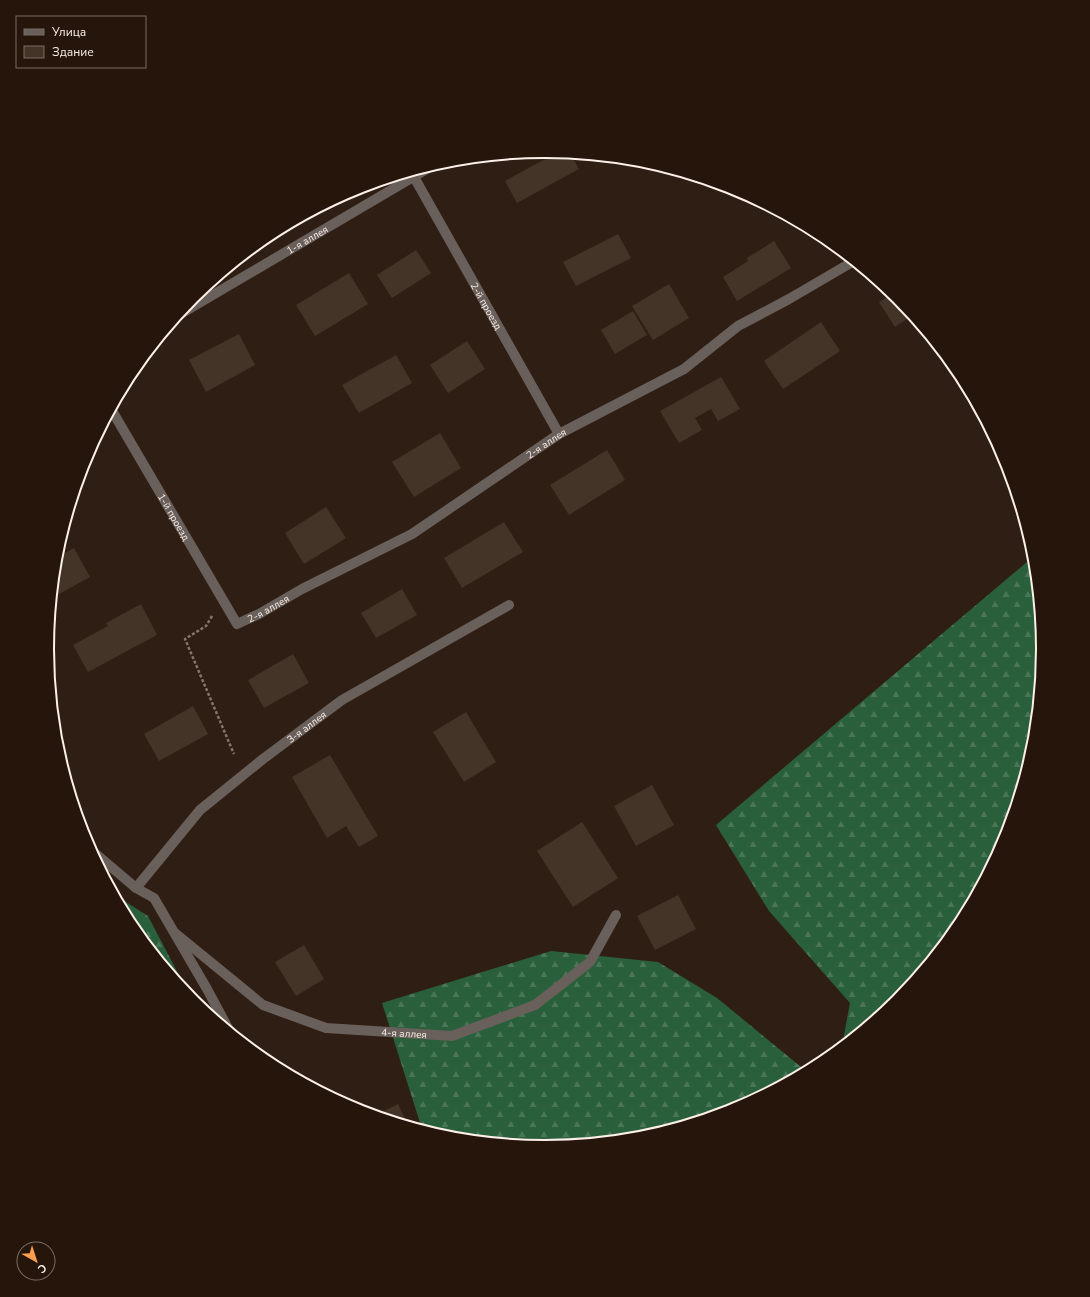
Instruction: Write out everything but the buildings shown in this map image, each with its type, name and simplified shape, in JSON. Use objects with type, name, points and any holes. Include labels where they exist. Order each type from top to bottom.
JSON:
[{"type":"street","name":"1-я аллея","points":[[193,307],[420,174]]},
{"type":"street","name":"2-й проезд","points":[[414,177],[559,434]]},
{"type":"street","name":"2-я аллея","points":[[238,624],[260,614],[302,590],[412,534],[559,434],[684,369],[738,326],[789,300],[850,264]]},
{"type":"street","name":"1-й проезд","points":[[114,414],[238,624]]},
{"type":"street","name":"3-я аллея","points":[[136,888],[200,810],[263,759],[342,700],[509,605]]},
{"type":"street","points":[[102,859],[136,888],[154,898],[224,1020]]},
{"type":"street","name":"4-я аллея","points":[[175,933],[263,1005],[326,1028],[452,1036],[535,1004],[590,962],[616,915]]},
{"type":"path","points":[[220,595],[206,626],[184,639],[234,754]]},
{"type":"green space","points":[[1028,561],[1035,616],[1036,648],[1032,713],[1027,744],[1019,776],[999,836],[970,894],[935,947],[892,996],[869,1018],[843,1038],[850,1003],[769,911],[716,825]]},
{"type":"green space","points":[[124,901],[148,916],[179,975],[155,947]]},
{"type":"green space","points":[[551,951],[658,962],[717,998],[801,1067],[762,1089],[733,1102],[672,1123],[641,1130],[609,1135],[545,1140],[481,1135],[420,1124],[382,1003]]}]
